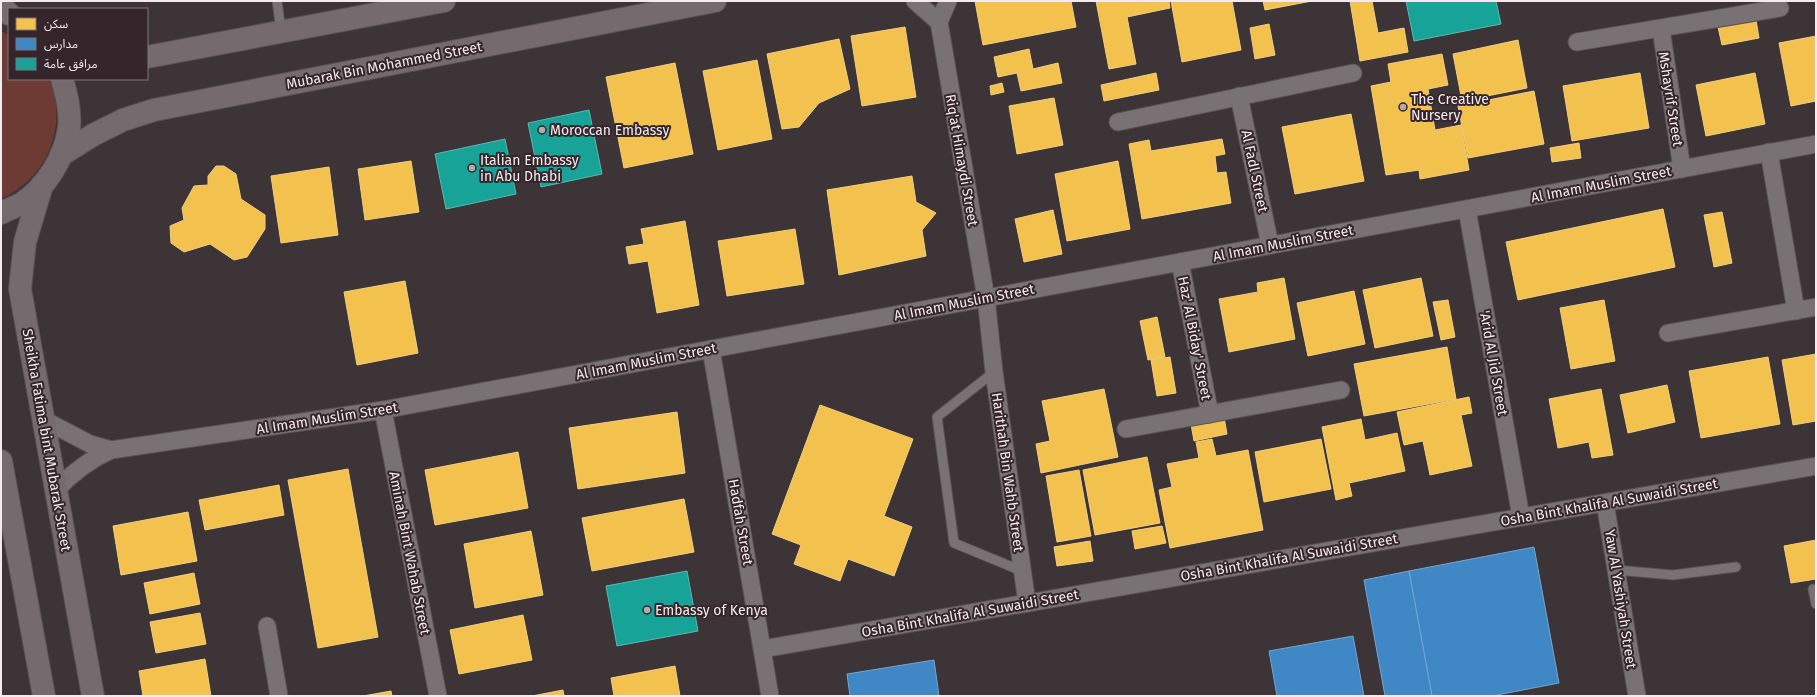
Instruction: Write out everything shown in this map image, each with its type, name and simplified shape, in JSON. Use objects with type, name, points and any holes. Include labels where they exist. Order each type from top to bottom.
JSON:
[{"type":"main road","points":[[148,57],[444,1]]},
{"type":"main road","name":"Mubarak Bin Mohammed Street","points":[[61,156],[93,134],[117,123],[154,110],[715,1]]},
{"type":"main road","points":[[1,213],[20,204],[42,185],[61,156],[69,127],[68,98],[62,80]]},
{"type":"main road","name":"Sheikha Fatima bint Mubarak Street","points":[[42,185],[25,242],[20,289],[93,696]]},
{"type":"main road","points":[[1,461],[44,696]]},
{"type":"street","points":[[915,1],[939,22],[948,1]]},
{"type":"street","points":[[1577,42],[1780,8]]},
{"type":"street","name":"Riq'at Himaydi Street","points":[[939,22],[986,298]]},
{"type":"street","name":"Mshayrif Street","points":[[1661,29],[1682,169]]},
{"type":"street","points":[[1118,122],[1353,73]]},
{"type":"street","name":"Al Fadl Street","points":[[1240,96],[1270,245]]},
{"type":"street","name":"Al Imam Muslim Street","points":[[56,490],[71,474],[92,459],[111,450],[383,410],[1816,144]]},
{"type":"street","points":[[1769,152],[1796,311]]},
{"type":"street","name":"'Arid Al Jid Street","points":[[1467,209],[1521,517]]},
{"type":"street","name":"Haz' Al Biday' Street","points":[[1180,262],[1210,414]]},
{"type":"street","name":"Harithah Bin Wahb Street","points":[[986,298],[994,372],[1027,603]]},
{"type":"street","points":[[1668,333],[1816,307]]},
{"type":"street","name":"Hadfah Street","points":[[711,349],[770,696]]},
{"type":"street","name":"Haz' Al Biday' Street","points":[[1126,428],[1341,390]]},
{"type":"street","name":"Aminah Bint Wahab Street","points":[[383,410],[438,696]]},
{"type":"street","name":"Al Imam Muslim Street","points":[[44,420],[90,444],[111,450]]},
{"type":"street","name":"Osha Bint Khalifa Al Suwaidi Street","points":[[763,648],[1816,466]]},
{"type":"street","name":"Yaw Al Yashiyah Street","points":[[1606,503],[1637,696]]},
{"type":"street","points":[[267,626],[279,696]]},
{"type":"lane","points":[[277,1],[281,32]]},
{"type":"lane","name":"Harithah Bin Wahb Street","points":[[994,372],[937,417],[954,543],[1022,571]]},
{"type":"lane","points":[[1616,570],[1673,575],[1736,567]]},
{"type":"lane","points":[[1813,589],[1816,604]]},
{"type":"shaded area","points":[[1,31],[8,34],[8,80],[49,80],[54,91],[56,117],[52,144],[40,168],[24,184],[1,199]]},
{"type":"building: سكن","points":[[975,1],[1071,1],[1076,27],[983,45]]},
{"type":"building: سكن","points":[[1096,1],[1169,1],[1170,8],[1127,17],[1136,64],[1109,69]]},
{"type":"building: سكن","points":[[1171,1],[1232,1],[1241,50],[1182,62]]},
{"type":"building: سكن","points":[[1263,1],[1312,1],[1265,10]]},
{"type":"building: سكن","points":[[1350,1],[1372,1],[1378,33],[1404,28],[1408,52],[1360,61]]},
{"type":"building: سكن","points":[[1756,20],[1759,38],[1722,45],[1718,27]]},
{"type":"building: سكن","points":[[1269,24],[1275,55],[1255,59],[1250,28]]},
{"type":"building: سكن","points":[[905,27],[916,97],[862,106],[851,36]]},
{"type":"building: سكن","points":[[1816,36],[1816,101],[1791,106],[1779,43]]},
{"type":"building: سكن","points":[[839,39],[850,89],[819,103],[799,127],[782,129],[767,54]]},
{"type":"building: سكن","points":[[1518,40],[1527,88],[1462,101],[1453,54]]},
{"type":"building: سكن","points":[[1029,49],[1033,69],[1058,63],[1062,83],[1021,91],[1017,73],[998,77],[994,57]]},
{"type":"building: سكن","name":"The Creative Nursery","points":[[1442,54],[1448,85],[1428,89],[1435,130],[1461,125],[1469,170],[1420,179],[1419,170],[1386,175],[1371,86],[1391,82],[1388,64]]},
{"type":"building: سكن","points":[[757,60],[772,139],[718,150],[703,71]]},
{"type":"building: سكن","points":[[675,63],[693,154],[624,168],[606,77]]},
{"type":"building: سكن","points":[[1156,73],[1159,90],[1104,101],[1101,85]]},
{"type":"building: سكن","points":[[1640,73],[1649,128],[1572,141],[1563,86]]},
{"type":"building: سكن","points":[[1755,73],[1765,124],[1706,136],[1696,85]]},
{"type":"building: سكن","points":[[1002,83],[1004,92],[991,95],[990,86]]},
{"type":"building: سكن","points":[[1534,91],[1544,144],[1468,158],[1458,106]]},
{"type":"building: سكن","points":[[1054,98],[1063,145],[1017,154],[1009,106]]},
{"type":"building: سكن","points":[[1351,114],[1364,181],[1295,194],[1282,127]]},
{"type":"building: سكن","points":[[1222,139],[1225,154],[1215,156],[1217,173],[1226,172],[1231,203],[1142,219],[1129,144],[1149,140],[1151,151]]},
{"type":"building: سكن","points":[[1579,143],[1581,158],[1552,162],[1550,148]]},
{"type":"building: سكن","points":[[411,161],[419,212],[365,220],[358,169]]},
{"type":"building: سكن","points":[[1118,161],[1130,229],[1067,241],[1055,174]]},
{"type":"building: سكن","points":[[216,166],[224,166],[236,174],[241,199],[265,215],[265,229],[247,257],[234,260],[210,244],[184,252],[171,243],[170,226],[184,220],[182,208],[194,186],[208,185],[208,176]]},
{"type":"building: سكن","points":[[329,167],[338,235],[281,243],[271,176]]},
{"type":"building: سكن","points":[[912,176],[916,202],[936,213],[922,230],[926,256],[839,275],[827,190]]},
{"type":"building: سكن","points":[[1663,209],[1675,267],[1518,300],[1506,242]]},
{"type":"building: سكن","points":[[1053,210],[1062,254],[1024,262],[1015,219]]},
{"type":"building: سكن","points":[[1722,212],[1732,263],[1714,267],[1704,215]]},
{"type":"building: سكن","points":[[685,221],[699,305],[657,313],[648,261],[629,264],[626,247],[644,244],[641,229]]},
{"type":"building: سكن","points":[[795,229],[804,284],[727,296],[718,241]]},
{"type":"building: سكن","points":[[1284,278],[1295,339],[1229,352],[1219,299],[1258,292],[1257,283]]},
{"type":"building: سكن","points":[[1421,278],[1433,336],[1375,348],[1363,290]]},
{"type":"building: سكن","points":[[405,281],[418,353],[357,365],[344,292]]},
{"type":"building: سكن","points":[[1354,291],[1365,344],[1308,356],[1297,303]]},
{"type":"building: سكن","points":[[1448,300],[1455,337],[1441,340],[1433,302]]},
{"type":"building: سكن","points":[[1604,300],[1615,361],[1571,369],[1560,308]]},
{"type":"building: سكن","points":[[1157,317],[1165,357],[1148,360],[1140,321]]},
{"type":"building: سكن","points":[[1447,347],[1456,399],[1364,416],[1354,364]]},
{"type":"building: سكن","points":[[1816,354],[1816,421],[1793,425],[1782,360]]},
{"type":"building: سكن","points":[[1170,357],[1176,393],[1157,396],[1151,360]]},
{"type":"building: سكن","points":[[1768,357],[1780,424],[1701,438],[1689,371]]},
{"type":"building: سكن","points":[[1667,385],[1675,422],[1628,433],[1620,395]]},
{"type":"building: سكن","points":[[1104,389],[1118,457],[1041,473],[1036,444],[1050,441],[1042,401]]},
{"type":"building: سكن","points":[[1601,389],[1613,455],[1592,458],[1589,442],[1558,448],[1549,399]]},
{"type":"building: سكن","points":[[1469,397],[1472,413],[1461,415],[1472,466],[1430,475],[1423,441],[1404,445],[1397,412]]},
{"type":"building: سكن","points":[[820,405],[913,439],[884,516],[912,527],[894,576],[848,559],[840,581],[794,564],[801,545],[772,534]]},
{"type":"building: سكن","points":[[677,412],[685,473],[578,489],[569,428]]},
{"type":"building: سكن","points":[[1224,417],[1227,434],[1194,441],[1191,424]]},
{"type":"building: سكن","points":[[1361,419],[1365,440],[1397,433],[1405,471],[1349,483],[1352,496],[1336,500],[1322,427]]},
{"type":"building: سكن","points":[[1212,439],[1216,456],[1248,450],[1263,530],[1170,548],[1159,490],[1172,487],[1167,464],[1199,458],[1196,442]]},
{"type":"building: سكن","points":[[1321,439],[1331,489],[1264,502],[1255,452]]},
{"type":"building: سكن","points":[[518,452],[528,508],[435,525],[425,470]]},
{"type":"building: سكن","points":[[1147,457],[1160,523],[1095,535],[1083,470]]},
{"type":"building: سكن","points":[[348,469],[378,637],[318,648],[288,480]]},
{"type":"building: سكن","points":[[1079,470],[1091,536],[1057,542],[1046,476]]},
{"type":"building: سكن","points":[[279,485],[284,515],[205,530],[199,500]]},
{"type":"building: سكن","points":[[684,499],[694,552],[592,571],[582,518]]},
{"type":"building: سكن","points":[[188,512],[197,561],[121,575],[113,526]]},
{"type":"building: سكن","points":[[1162,526],[1166,543],[1135,549],[1132,531]]},
{"type":"building: سكن","points":[[531,531],[543,595],[475,608],[464,544]]},
{"type":"building: سكن","points":[[1816,540],[1816,579],[1791,583],[1784,546]]},
{"type":"building: سكن","points":[[1090,541],[1093,561],[1057,566],[1054,547]]},
{"type":"building: سكن","points":[[194,573],[200,604],[150,614],[144,583]]},
{"type":"building: سكن","points":[[200,613],[206,644],[156,653],[150,622]]},
{"type":"building: سكن","points":[[523,615],[532,660],[459,674],[450,630]]},
{"type":"building: سكن","points":[[205,659],[211,696],[143,696],[139,671]]},
{"type":"building: سكن","points":[[675,666],[680,696],[614,696],[611,678]]},
{"type":"building: سكن","points":[[563,690],[564,696],[532,696]]},
{"type":"building: سكن","points":[[391,691],[392,696],[363,696]]},
{"type":"building: مدارس","points":[[1534,547],[1559,683],[1492,696],[1432,696],[1409,571]]},
{"type":"building: مدارس","points":[[1409,571],[1432,696],[1385,696],[1364,580]]},
{"type":"building: مدارس","points":[[1353,636],[1364,696],[1277,696],[1269,651]]},
{"type":"building: مدارس","points":[[934,660],[939,696],[850,696],[847,674]]},
{"type":"building: مرافق عامة","points":[[1406,1],[1496,1],[1501,24],[1414,41]]},
{"type":"building: مرافق عامة","points":[[589,110],[602,174],[541,187],[528,123]]},
{"type":"building: مرافق عامة","points":[[505,139],[516,194],[446,209],[435,154]]},
{"type":"building: مرافق عامة","points":[[687,571],[698,631],[617,646],[606,586]]},
{"type":"place","name":"The Creative Nursery","points":[[1403,107]]},
{"type":"place","name":"Moroccan Embassy","points":[[542,130]]},
{"type":"place","name":"Italian Embassy in Abu Dhabi","points":[[472,168]]},
{"type":"place","name":"Embassy of Kenya","points":[[647,610]]}]
